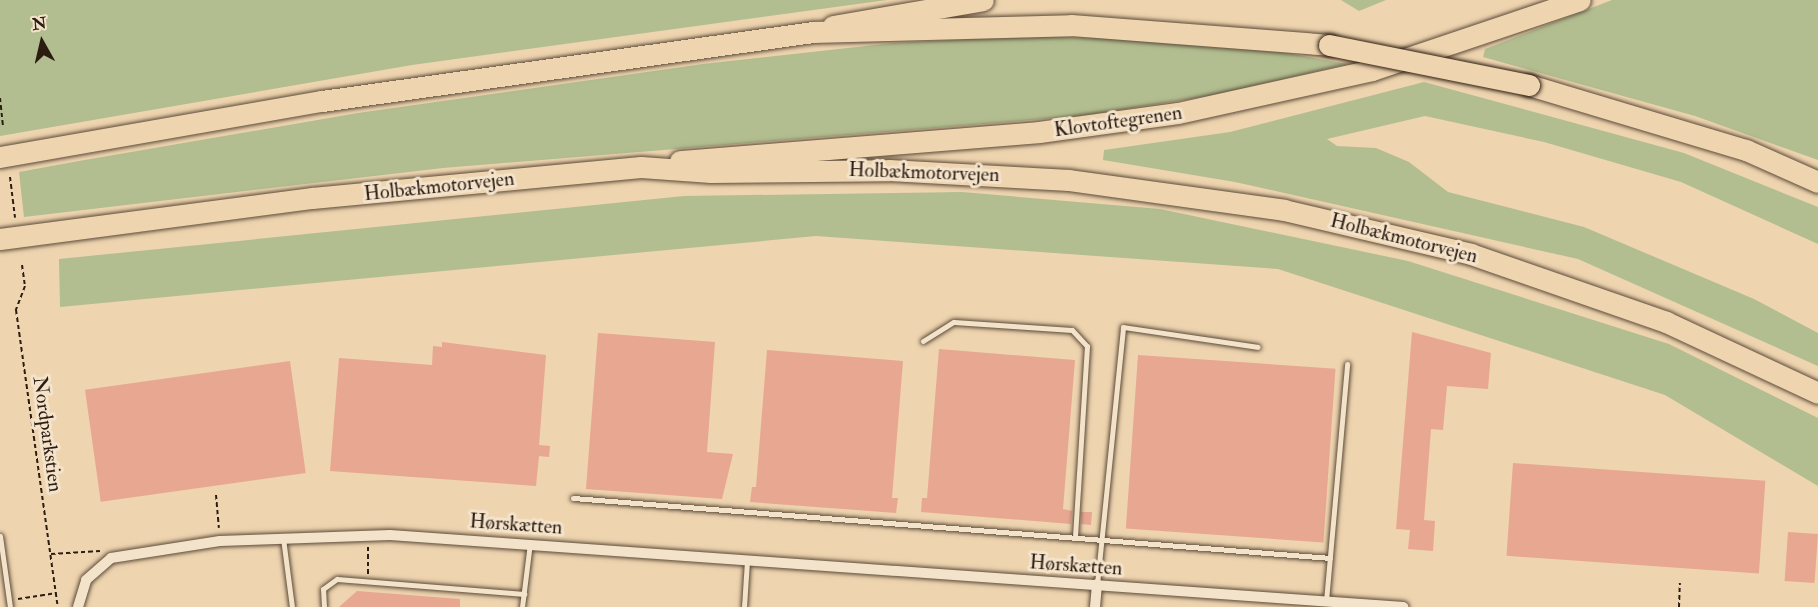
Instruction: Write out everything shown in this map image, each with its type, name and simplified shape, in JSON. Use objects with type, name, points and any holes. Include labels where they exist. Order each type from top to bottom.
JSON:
[{"type":"highway","points":[[812,32],[864,17],[983,0]]},
{"type":"highway","name":"Klovtoftegrenen","points":[[641,167],[739,154],[1039,132],[1178,113],[1372,70],[1580,0]]},
{"type":"highway","points":[[0,156],[322,101],[812,32],[1071,25],[1329,45],[1529,85],[1746,150],[1818,182]]},
{"type":"highway","name":"Holbækmotorvejen","points":[[0,239],[312,198],[641,167],[1008,175],[1295,212],[1423,241],[1574,287],[1716,343],[1818,393]]},
{"type":"street","name":"Hørskætten","points":[[111,558],[220,541],[283,536],[369,535],[530,543],[1403,607]]},
{"type":"street","points":[[78,607],[86,580],[111,558]]},
{"type":"street","points":[[1095,607],[1097,584]]},
{"type":"lane","points":[[923,341],[954,322],[1072,330],[1087,346],[1075,537]]},
{"type":"lane","points":[[1097,584],[1123,327],[1258,347]]},
{"type":"lane","points":[[1326,601],[1347,364]]},
{"type":"lane","points":[[573,498],[1330,558]]},
{"type":"lane","points":[[0,536],[10,607]]},
{"type":"lane","points":[[283,536],[292,607]]},
{"type":"lane","points":[[522,607],[530,543]]},
{"type":"lane","points":[[744,607],[747,559]]},
{"type":"lane","points":[[324,607],[323,589],[337,579],[524,594]]},
{"type":"lane","points":[[0,601],[9,600]]},
{"type":"path","points":[[0,98],[3,128]]},
{"type":"path","points":[[10,177],[15,218]]},
{"type":"path","name":"Nordparkstien","points":[[22,265],[25,286],[16,310],[58,607]]},
{"type":"path","points":[[216,495],[220,541]]},
{"type":"path","points":[[368,580],[369,535]]},
{"type":"path","points":[[51,554],[100,551],[111,558]]},
{"type":"path","points":[[1679,607],[1680,583]]},
{"type":"path","points":[[9,600],[57,593]]},
{"type":"green space","points":[[0,0],[887,0],[412,65],[0,136]]},
{"type":"green space","points":[[1341,0],[1386,0],[1359,11]]},
{"type":"green space","points":[[1612,0],[1818,0],[1818,160],[1695,116],[1483,57],[1485,49]]},
{"type":"green space","points":[[1010,37],[1141,38],[1254,47],[1347,64],[1221,94],[1081,116],[443,168],[24,217],[19,172],[79,161],[358,113],[703,64],[893,43]]},
{"type":"green space","points":[[1424,82],[1684,153],[1818,207],[1818,244],[1681,182],[1544,142],[1425,116],[1327,139],[1337,146],[1376,148],[1409,162],[1448,192],[1584,227],[1754,299],[1818,333],[1818,366],[1578,259],[1235,182],[1103,160],[1104,150],[1230,132]]},
{"type":"green space","points":[[962,192],[1160,209],[1408,261],[1669,344],[1818,418],[1818,486],[1665,395],[1278,269],[816,236],[60,307],[59,259],[684,196]]},
{"type":"building","points":[[1412,332],[1491,353],[1488,389],[1447,386],[1443,430],[1431,429],[1424,520],[1435,521],[1433,551],[1408,549],[1410,530],[1396,529]]},
{"type":"building","points":[[598,333],[715,342],[707,452],[733,454],[722,499],[586,489]]},
{"type":"building","points":[[442,342],[546,355],[539,445],[550,446],[549,457],[539,456],[536,486],[330,471],[339,358],[432,365],[433,346],[442,347]]},
{"type":"building","points":[[939,349],[1075,360],[1063,509],[1072,511],[1071,524],[921,512],[922,498],[927,498]]},
{"type":"building","points":[[767,350],[903,361],[892,498],[898,498],[896,513],[750,502],[752,487],[756,487]]},
{"type":"building","points":[[1138,355],[1336,369],[1323,542],[1126,529]]},
{"type":"building","points":[[290,361],[306,473],[101,502],[85,390]]},
{"type":"building","points":[[1513,463],[1765,481],[1759,573],[1507,556]]},
{"type":"building","points":[[1081,512],[1092,512],[1091,525],[1081,524]]},
{"type":"building","points":[[1788,532],[1818,534],[1815,583],[1785,581]]},
{"type":"building","points":[[357,591],[460,599],[460,607],[339,607]]}]
